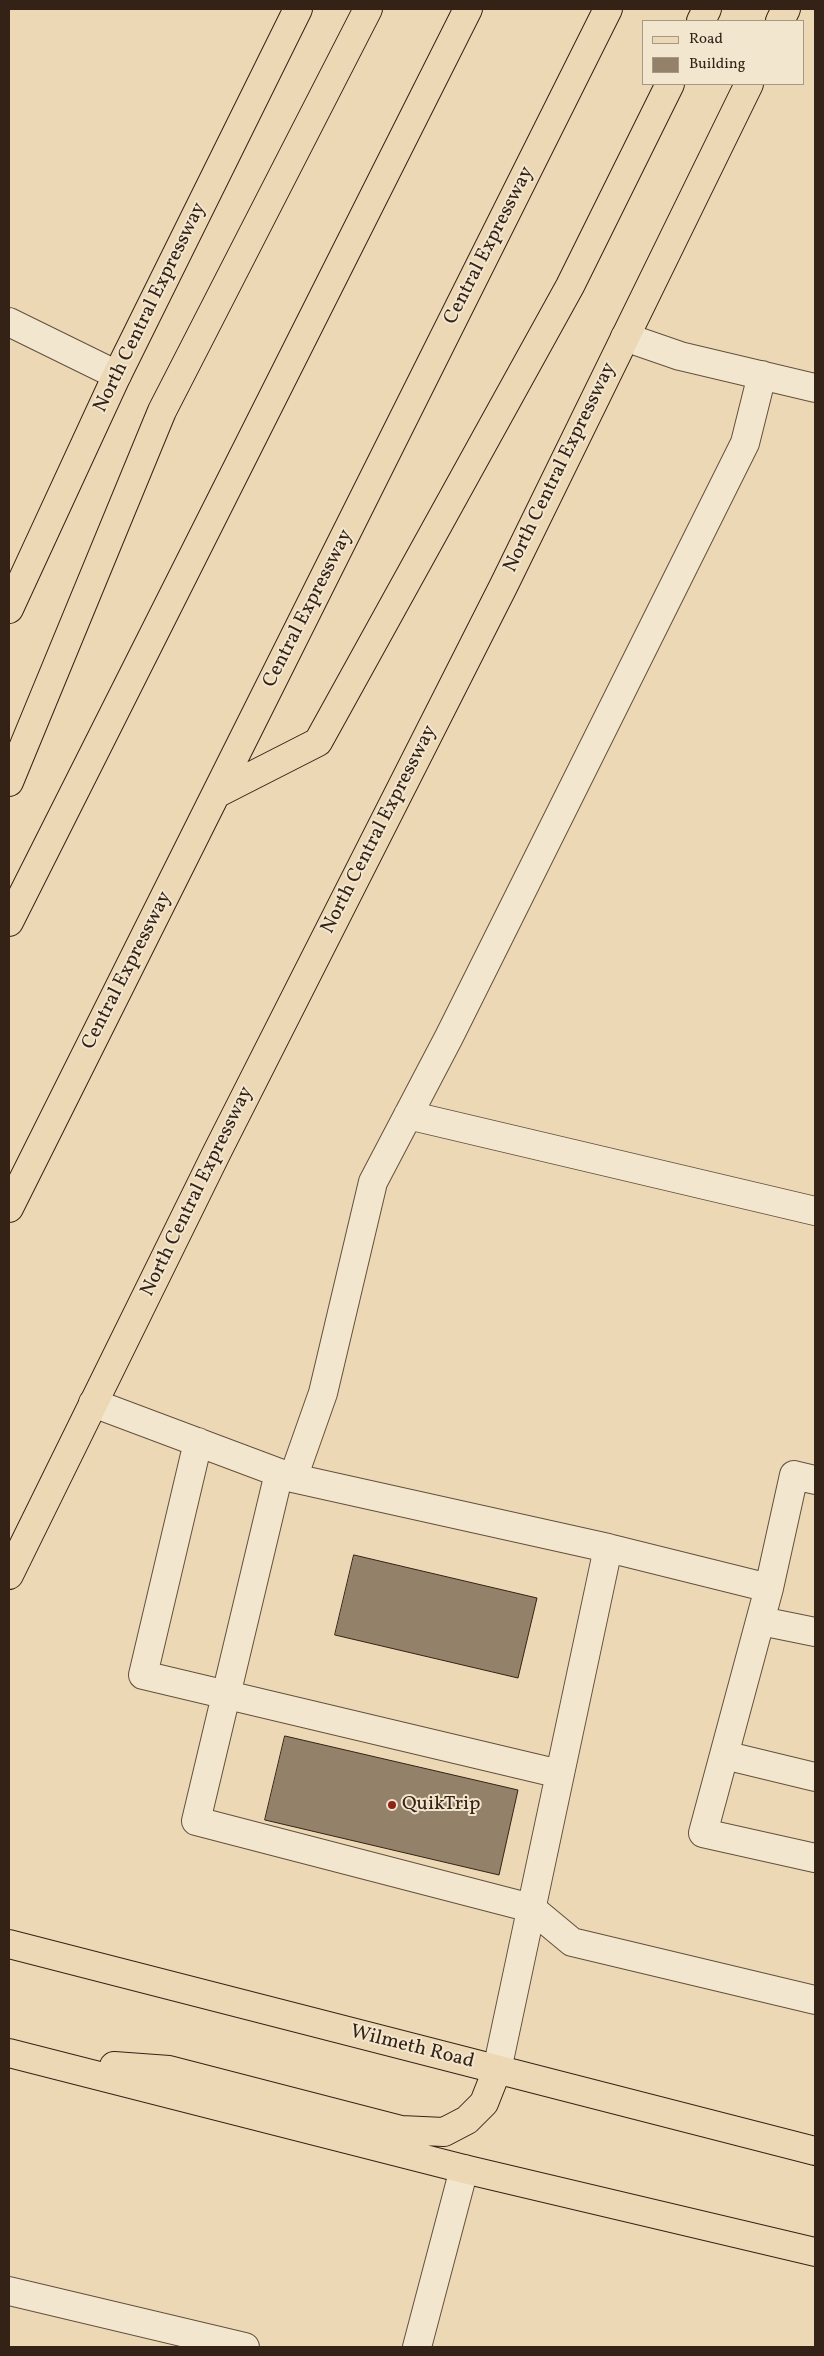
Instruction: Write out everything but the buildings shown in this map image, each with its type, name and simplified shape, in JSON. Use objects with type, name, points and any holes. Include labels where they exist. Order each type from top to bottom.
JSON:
[{"type":"main road","name":"North Central Expressway","points":[[9,609],[117,374],[298,9]]},
{"type":"main road","points":[[9,782],[162,411],[368,9]]},
{"type":"main road","points":[[9,922],[468,9]]},
{"type":"main road","name":"Central Expressway","points":[[9,1208],[608,9]]},
{"type":"main road","points":[[216,794],[318,742],[570,286],[670,85]]},
{"type":"main road","name":"North Central Expressway","points":[[9,1575],[299,988],[504,585],[750,85]]},
{"type":"main road","name":"Wilmeth Road","points":[[9,1944],[815,2151]]},
{"type":"main road","points":[[9,2053],[464,2169],[815,2252]]},
{"type":"main road","points":[[50,2062],[169,2070],[401,2130],[444,2132],[467,2120],[484,2103],[497,2070]]},
{"type":"lane","points":[[9,322],[117,374]]},
{"type":"lane","points":[[625,337],[680,356],[815,388]]},
{"type":"lane","points":[[762,375],[745,443],[458,1019],[373,1182],[323,1393],[286,1475],[226,1694],[196,1821],[531,1908],[572,1942],[815,2000]]},
{"type":"lane","points":[[408,1115],[815,1211]]},
{"type":"lane","points":[[93,1403],[286,1475],[608,1548],[769,1588]]},
{"type":"lane","points":[[198,1442],[142,1675],[560,1774]]},
{"type":"lane","points":[[815,1480],[794,1475],[761,1621],[703,1834],[815,1858]]},
{"type":"lane","points":[[497,2070],[608,1548]]},
{"type":"lane","points":[[761,1621],[815,1632]]},
{"type":"lane","points":[[724,1755],[815,1777]]},
{"type":"lane","points":[[417,2347],[464,2169]]},
{"type":"lane","points":[[9,2291],[245,2347]]},
{"type":"place","name":"QuikTrip","points":[[392,1805]]}]
